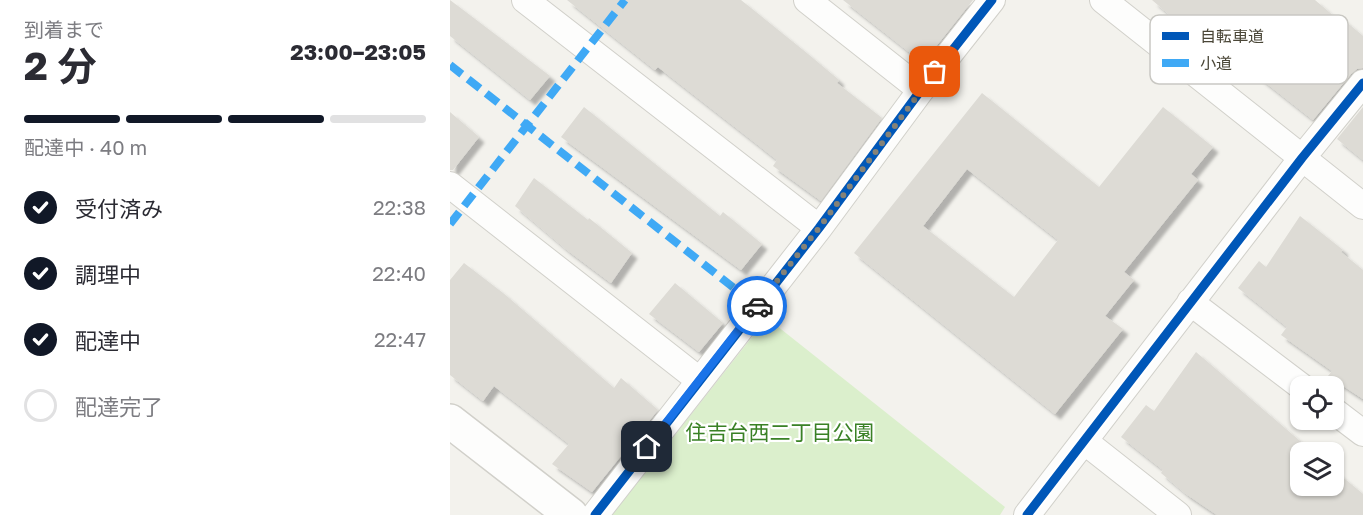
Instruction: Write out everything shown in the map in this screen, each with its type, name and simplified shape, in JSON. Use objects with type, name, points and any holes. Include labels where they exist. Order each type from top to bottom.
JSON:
[{"type":"street","points":[[525,0],[819,228]]},
{"type":"street","points":[[807,0],[921,90]]},
{"type":"street","points":[[595,515],[819,228],[921,90],[992,0]]},
{"type":"street","points":[[1103,0],[1150,37]]},
{"type":"street","points":[[1027,515],[1190,302],[1363,82]]},
{"type":"street","points":[[1209,84],[1363,206]]},
{"type":"street","points":[[450,186],[699,380]]},
{"type":"street","points":[[1190,302],[1290,378]]},
{"type":"street","points":[[1344,419],[1363,433]]},
{"type":"street","points":[[450,422],[571,515]]},
{"type":"street","points":[[1084,441],[1178,515]]},
{"type":"green space","name":"住吉台西二丁目公園","points":[[767,318],[1005,507],[1000,515],[612,515]]},
{"type":"building","points":[[450,0],[550,76],[530,100],[450,36]]},
{"type":"building","points":[[567,0],[741,0],[839,80],[837,83],[882,118],[821,201],[773,166],[777,160],[658,67],[655,70]]},
{"type":"building","points":[[843,0],[973,0],[923,63]]},
{"type":"building","points":[[1152,0],[1315,0],[1332,15],[1170,15]]},
{"type":"building","points":[[1348,23],[1363,36],[1363,68],[1348,78]]},
{"type":"building","points":[[1267,84],[1343,84],[1313,120]]},
{"type":"building","points":[[982,93],[1099,187],[1163,107],[1213,147],[1191,174],[1198,180],[1124,272],[1134,280],[1105,316],[1123,329],[1055,414],[854,253]],"holes":[[[967,169],[1058,240],[1014,297],[923,226]]]},
{"type":"building","points":[[584,107],[720,216],[723,212],[762,244],[741,270],[561,137]]},
{"type":"building","points":[[1363,107],[1363,160],[1337,139]]},
{"type":"building","points":[[450,112],[479,137],[453,170],[450,170]]},
{"type":"building","points":[[534,178],[632,253],[611,283],[515,206]]},
{"type":"building","points":[[1300,216],[1343,250],[1341,252],[1363,270],[1363,399],[1344,387],[1344,376],[1328,376],[1332,371],[1281,335],[1287,327],[1238,288],[1259,261],[1266,267]]},
{"type":"building","points":[[464,263],[503,293],[614,388],[621,378],[658,410],[592,492],[552,464],[569,444],[494,386],[483,401],[450,375],[450,280]]},
{"type":"building","points":[[675,283],[723,323],[699,352],[649,314]]},
{"type":"building","points":[[1196,352],[1301,442],[1290,442],[1290,496],[1344,496],[1344,478],[1363,494],[1363,515],[1217,515],[1186,494],[1161,473],[1163,470],[1121,437],[1146,405],[1154,411]]},
{"type":"marked path","points":[[450,224],[625,0]]},
{"type":"marked path","points":[[450,65],[757,306]]},
{"type":"cycle path","points":[[595,515],[819,228],[921,90],[992,0]]},
{"type":"cycle path","points":[[1027,515],[1302,158],[1363,83]]},
{"type":"way so far","points":[[757,306],[819,228],[935,72]]},
{"type":"route","points":[[647,447],[757,306]]}]
